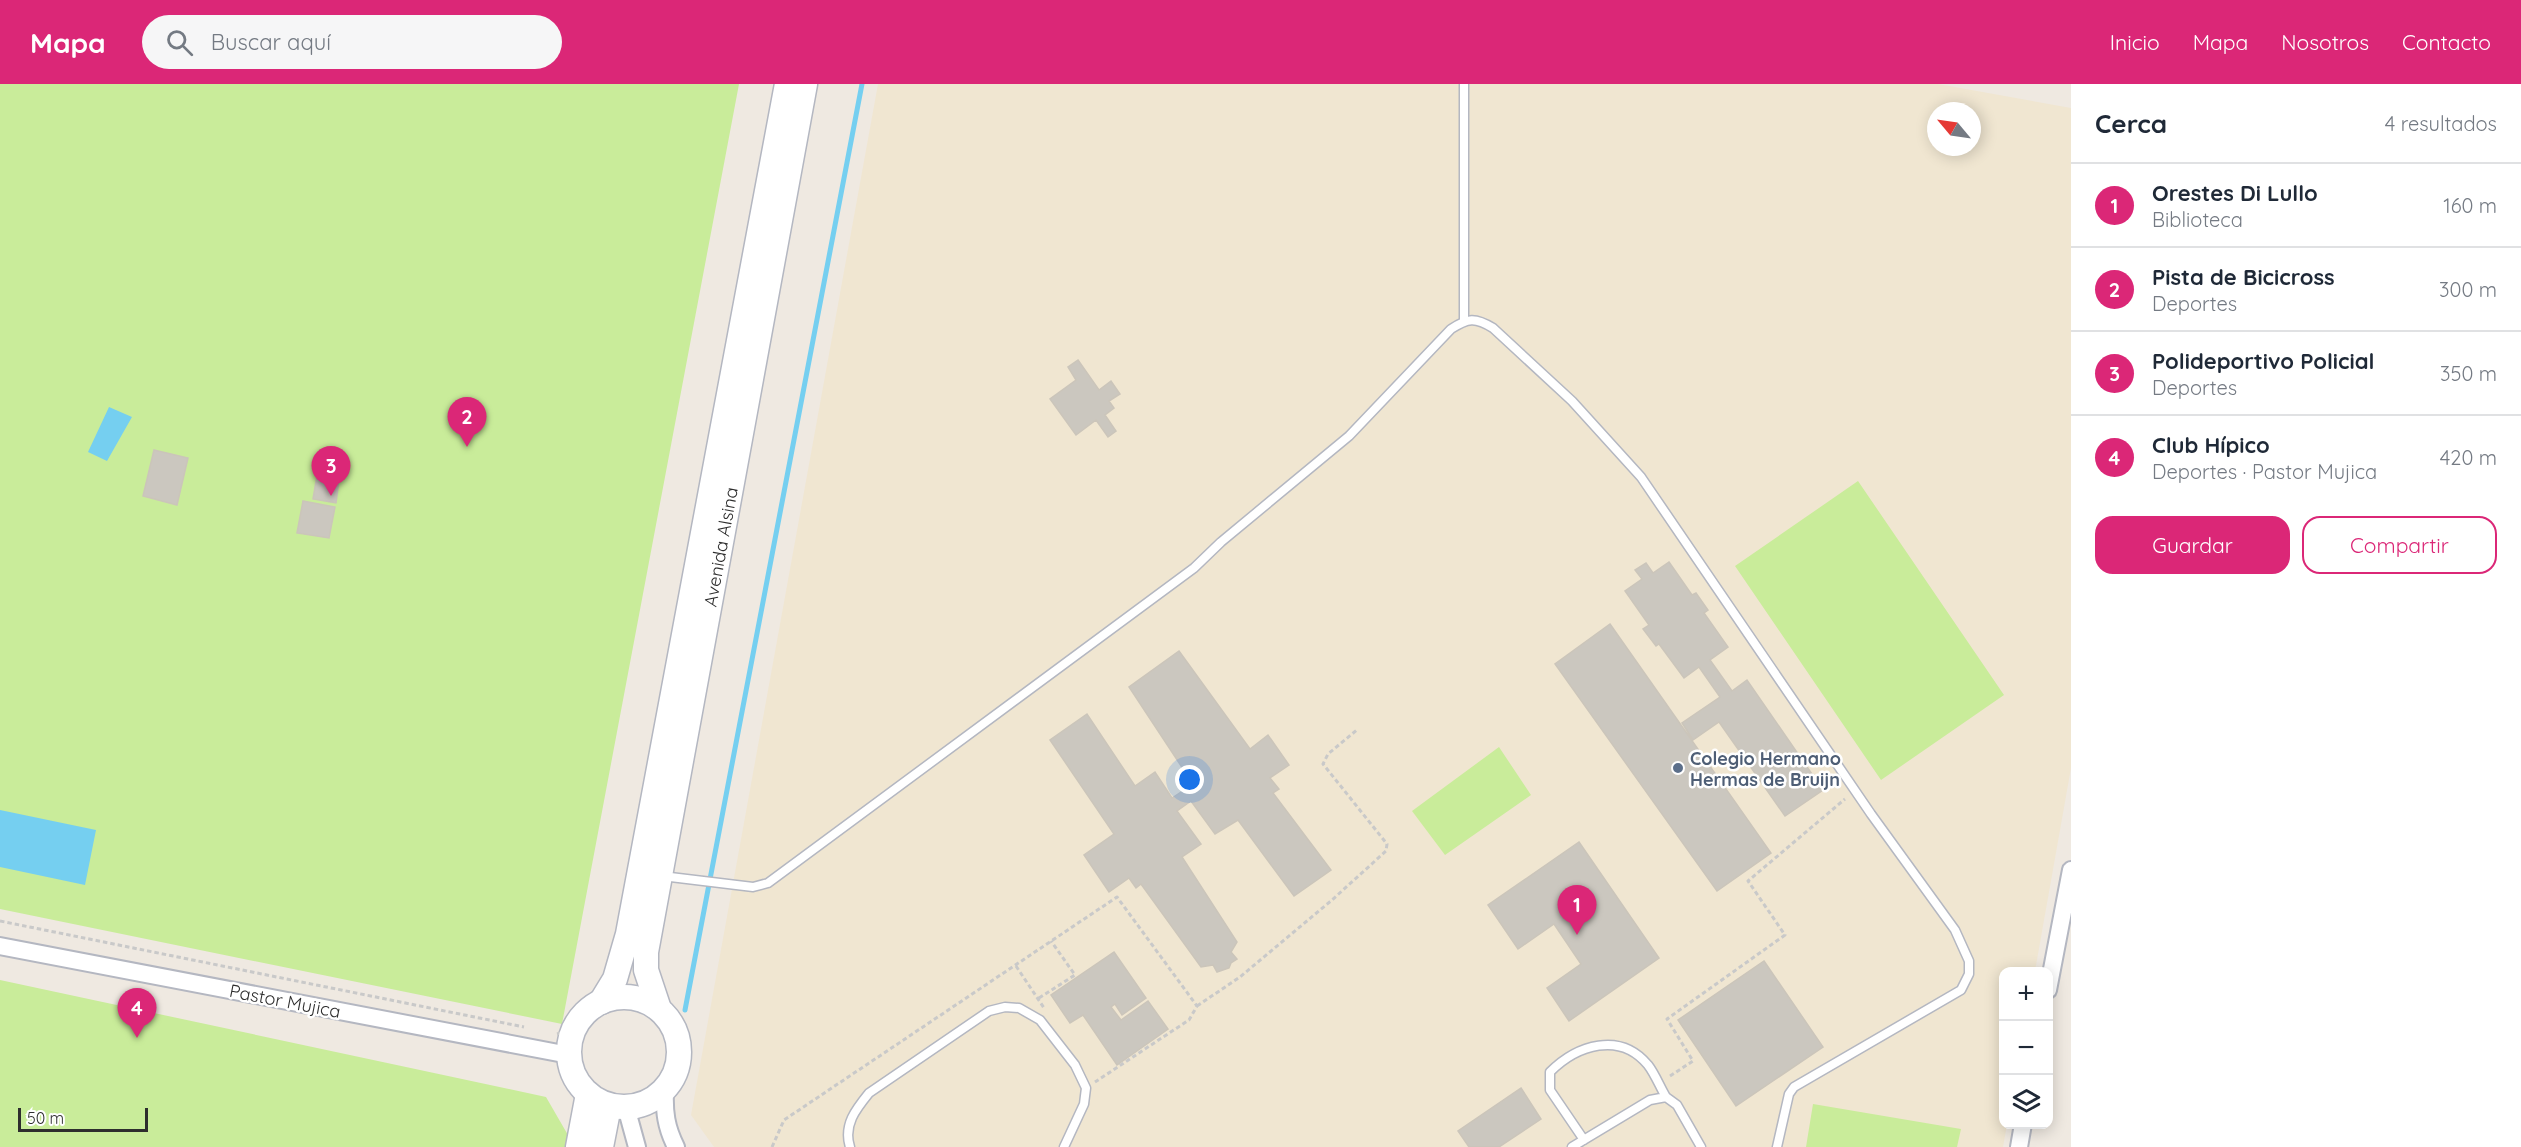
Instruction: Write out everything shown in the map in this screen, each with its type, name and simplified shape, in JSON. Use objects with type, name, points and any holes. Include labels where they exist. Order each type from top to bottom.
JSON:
[{"type":"main road","name":"Avenida Alsina","points":[[594,1004],[615,979],[628,933],[786,84]]},
{"type":"main road","name":"Avenida Alsina","points":[[659,1009],[646,970],[646,952],[805,84]]},
{"type":"main road","points":[[616,998],[645,1001],[659,1009],[671,1022],[678,1039],[680,1057],[675,1074],[665,1090],[654,1099],[641,1105],[618,1106],[588,1094],[575,1076],[569,1055],[571,1039],[577,1024],[594,1004],[616,998]]},
{"type":"main road","points":[[578,1147],[588,1094]]},
{"type":"main road","points":[[600,1147],[618,1106]]},
{"type":"street","points":[[2053,968],[2071,870]]},
{"type":"street","name":"Pastor Mujica","points":[[0,946],[569,1055]]},
{"type":"street","points":[[665,1090],[664,1111],[667,1130],[676,1147]]},
{"type":"street","points":[[618,1106],[637,1147]]},
{"type":"street","points":[[2019,1147],[2022,1129]]},
{"type":"lane","points":[[1464,84],[1464,321]]},
{"type":"lane","points":[[659,876],[753,887],[768,883],[1185,576],[1221,542],[1350,436],[1451,329],[1464,321],[1480,320],[1493,328],[1572,401],[1641,477],[1855,791],[1955,930],[1969,961],[1969,974],[1961,990],[1794,1087],[1789,1094],[1778,1147]]},
{"type":"lane","points":[[850,1147],[848,1130],[854,1111],[869,1093],[989,1011],[1005,1007],[1019,1008],[1040,1020],[1075,1065],[1086,1088],[1084,1104],[1064,1147]]},
{"type":"lane","points":[[1584,1140],[1550,1089],[1550,1072],[1562,1060],[1591,1047],[1617,1044],[1634,1052],[1648,1065],[1666,1097],[1677,1105],[1701,1147]]},
{"type":"lane","points":[[1572,1147],[1650,1100],[1666,1097]]},
{"type":"path","points":[[1197,1006],[1248,970],[1332,900],[1386,850],[1388,844],[1323,764],[1328,754],[1358,729]]},
{"type":"path","points":[[1659,1084],[1692,1061],[1667,1020],[1785,935],[1748,880],[1855,791]]},
{"type":"path","points":[[0,921],[525,1028]]},
{"type":"path","points":[[1039,998],[1075,975],[1051,941]]},
{"type":"path","points":[[1016,966],[1046,1009],[1040,1020]]},
{"type":"path","points":[[548,1032],[560,1035],[568,1024],[594,1004]]},
{"type":"path","points":[[1086,1088],[1189,1020]]},
{"type":"shaded area","points":[[878,84],[1938,84],[2071,108],[2071,768],[2036,967],[1999,967],[1999,1129],[2006,1129],[2003,1147],[714,1147],[691,1115]]},
{"type":"green space","points":[[0,84],[739,84],[562,1024],[0,909]]},
{"type":"green space","points":[[1858,481],[2004,695],[1881,780],[1735,566]]},
{"type":"green space","points":[[1499,747],[1531,795],[1445,855],[1412,811]]},
{"type":"green space","points":[[0,980],[546,1097],[572,1142],[571,1147],[0,1147]]},
{"type":"green space","points":[[1813,1104],[1961,1129],[1957,1147],[1806,1147]]},
{"type":"water","points":[[109,407],[132,417],[107,461],[88,452]]},
{"type":"water","points":[[0,810],[96,830],[85,885],[0,867]]},
{"type":"building","points":[[1078,360],[1099,390],[1111,381],[1120,394],[1109,401],[1114,408],[1105,415],[1116,431],[1108,437],[1096,420],[1076,435],[1050,399],[1076,380],[1068,367]]},
{"type":"building","points":[[154,450],[188,458],[177,505],[143,496]]},
{"type":"building","points":[[318,469],[340,473],[336,503],[313,499]]},
{"type":"building","points":[[303,501],[335,507],[329,538],[297,533]]},
{"type":"building","points":[[1669,562],[1692,595],[1696,593],[1708,610],[1704,613],[1728,647],[1710,660],[1732,691],[1747,680],[1823,790],[1785,816],[1719,722],[1693,740],[1682,723],[1720,697],[1699,667],[1684,678],[1659,644],[1656,646],[1643,629],[1649,625],[1625,591],[1642,579],[1635,570],[1646,563],[1653,573]]},
{"type":"building","points":[[1610,624],[1771,853],[1717,891],[1555,664]]},
{"type":"building","points":[[1179,651],[1250,749],[1268,735],[1289,765],[1270,778],[1279,789],[1273,793],[1331,870],[1294,896],[1238,820],[1215,834],[1191,801],[1177,811],[1201,844],[1182,857],[1237,942],[1231,952],[1237,959],[1231,963],[1229,968],[1217,972],[1213,965],[1201,967],[1141,884],[1136,888],[1129,878],[1109,892],[1084,855],[1114,834],[1050,740],[1087,714],[1135,786],[1155,772],[1172,798],[1193,784],[1129,687]]},
{"type":"building","points":[[1579,842],[1659,958],[1569,1021],[1547,988],[1581,964],[1554,924],[1518,949],[1488,905]]},
{"type":"building","points":[[1114,952],[1146,998],[1122,1015],[1115,1004],[1111,1007],[1121,1020],[1148,1001],[1168,1029],[1117,1065],[1083,1015],[1070,1023],[1051,995]]},
{"type":"building","points":[[1764,961],[1823,1047],[1736,1106],[1678,1020]]},
{"type":"building","points":[[1521,1088],[1541,1119],[1499,1147],[1469,1147],[1458,1131]]},
{"type":"waterway","points":[[685,1010],[862,84]]},
{"type":"place","name":"Pista de Bicicross","points":[[467,447]]},
{"type":"place","name":"Polideportivo Policial","points":[[331,496]]},
{"type":"place","name":"Colegio Hermano Hermas de Bruijn","points":[[1678,768]]},
{"type":"place","name":"Orestes Di Lullo","points":[[1577,935]]},
{"type":"place","name":"Club Hípico","points":[[137,1038]]}]
